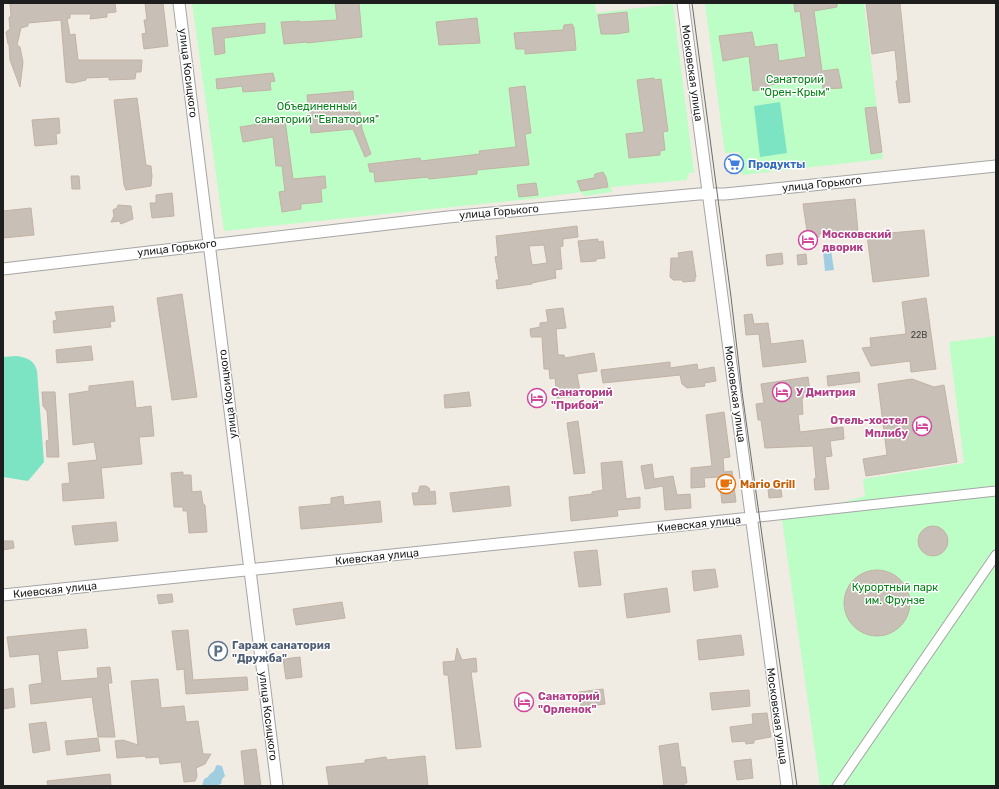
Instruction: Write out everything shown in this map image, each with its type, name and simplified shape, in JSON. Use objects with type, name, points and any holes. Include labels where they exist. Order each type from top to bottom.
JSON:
[{"type":"street","name":"улица Косицкого","points":[[178,3],[210,244],[249,571],[277,786]]},
{"type":"street","name":"Московская улица","points":[[682,3],[787,786]]},
{"type":"street","name":"улица Горького","points":[[3,269],[448,217],[708,193],[725,194],[996,166]]},
{"type":"street","points":[[751,518],[996,491]]},
{"type":"street","name":"Киевская улица","points":[[3,595],[249,571],[751,518]]},
{"type":"street","points":[[837,786],[996,555]]},
{"type":"green space","name":"Объединенный санаторий \"Евпатория\"","points":[[192,3],[595,3],[596,13],[673,4],[694,173],[691,172],[688,174],[687,180],[611,187],[612,192],[584,196],[581,192],[539,198],[224,231]]},
{"type":"green space","name":"Санаторий \"Орен-Крым\"","points":[[705,3],[864,3],[883,159],[742,175],[739,152],[725,153]]},
{"type":"green space","points":[[780,102],[787,153],[760,157],[754,106]]},
{"type":"green space","name":"Курортный парк им. Фрунзе","points":[[996,336],[996,786],[820,786],[782,520],[865,496],[863,479],[964,463],[949,342]]},
{"type":"green space","points":[[17,356],[30,360],[34,364],[37,371],[44,462],[28,481],[3,477],[3,357]]},
{"type":"water","points":[[831,250],[834,270],[825,271],[823,251]]},
{"type":"water","points":[[217,765],[222,766],[225,776],[222,779],[221,784],[215,786],[202,786],[204,779],[214,771]]},
{"type":"building","points":[[115,3],[116,12],[107,13],[107,17],[90,19],[91,14],[70,14],[70,18],[67,19],[70,35],[75,34],[78,60],[142,60],[141,72],[136,72],[135,79],[109,80],[109,77],[86,78],[86,80],[73,83],[66,82],[61,20],[28,23],[28,26],[21,28],[17,45],[20,47],[23,62],[20,87],[10,60],[9,44],[6,32],[10,29],[10,4]]},
{"type":"building","points":[[145,3],[163,3],[168,46],[144,49],[142,34],[146,33],[144,20],[147,20]]},
{"type":"building","points":[[335,3],[359,3],[362,37],[284,44],[281,22],[337,20]]},
{"type":"building","points":[[837,3],[837,7],[814,11],[822,71],[838,69],[842,88],[823,89],[822,78],[769,85],[769,88],[753,91],[749,56],[723,61],[719,36],[752,32],[755,47],[777,44],[779,61],[806,57],[800,11],[795,12],[794,4]]},
{"type":"building","points":[[866,3],[900,3],[910,102],[899,103],[896,81],[898,81],[895,50],[872,54]]},
{"type":"building","points":[[627,12],[629,32],[601,34],[598,15]]},
{"type":"building","points":[[477,18],[480,43],[439,45],[436,22]]},
{"type":"building","points":[[265,23],[265,33],[224,38],[225,53],[215,55],[212,28]]},
{"type":"building","points":[[572,24],[574,28],[576,50],[525,54],[525,49],[516,49],[514,33],[563,30],[564,25]]},
{"type":"building","points":[[273,73],[275,81],[270,82],[271,90],[243,92],[242,86],[217,89],[216,79]]},
{"type":"building","points":[[654,78],[654,80],[661,79],[668,131],[663,132],[665,150],[660,151],[660,155],[629,158],[626,134],[644,132],[637,80]]},
{"type":"building","points":[[525,86],[531,133],[525,134],[529,165],[477,170],[477,174],[429,179],[428,177],[375,182],[374,172],[370,172],[368,164],[420,158],[421,161],[480,154],[479,151],[516,147],[509,88]]},
{"type":"building","points":[[353,91],[354,113],[360,112],[362,129],[371,154],[365,157],[353,129],[311,133],[307,95]]},
{"type":"building","points":[[137,98],[146,165],[151,166],[151,186],[126,190],[124,185],[114,100]]},
{"type":"building","points":[[876,107],[882,152],[871,154],[865,108]]},
{"type":"building","points":[[59,118],[60,133],[56,134],[57,144],[35,146],[32,120]]},
{"type":"building","points":[[285,120],[293,179],[325,176],[326,188],[321,189],[322,202],[301,204],[301,209],[282,212],[279,192],[285,191],[282,166],[276,166],[273,137],[243,142],[240,127]]},
{"type":"building","points":[[603,172],[606,177],[608,187],[581,191],[577,181],[594,178],[595,174]]},
{"type":"building","points":[[71,176],[79,176],[80,189],[72,189]]},
{"type":"building","points":[[536,183],[538,195],[519,197],[517,185]]},
{"type":"building","points":[[172,193],[174,216],[152,218],[150,203],[156,203],[156,195]]},
{"type":"building","points":[[855,199],[858,232],[837,236],[837,232],[819,234],[819,237],[808,238],[803,204]]},
{"type":"building","points":[[118,205],[131,206],[133,219],[121,224],[119,221],[111,222],[114,216],[113,210],[117,208]]},
{"type":"building","points":[[31,208],[34,235],[3,238],[3,211]]},
{"type":"building","points":[[577,226],[578,237],[563,239],[563,246],[560,247],[562,269],[555,270],[556,278],[532,284],[497,289],[496,280],[499,280],[495,257],[498,256],[496,236]],"holes":[[[544,245],[547,263],[532,265],[529,246]]]},
{"type":"building","points":[[924,230],[929,276],[873,282],[867,235]]},
{"type":"building","points":[[598,239],[598,242],[603,241],[605,258],[596,259],[596,261],[581,262],[578,241]]},
{"type":"building","points":[[692,251],[696,277],[695,281],[683,282],[682,280],[673,280],[670,277],[671,258],[679,258],[678,253]]},
{"type":"building","points":[[782,253],[783,264],[767,266],[766,255]]},
{"type":"building","points":[[806,254],[807,264],[798,265],[797,255]]},
{"type":"building","points":[[182,294],[197,397],[172,400],[157,298]]},
{"type":"building","points":[[926,298],[936,369],[911,372],[910,361],[871,366],[862,348],[871,347],[870,338],[906,334],[902,302]]},
{"type":"building","points":[[113,306],[115,321],[110,322],[111,327],[54,333],[53,321],[57,320],[55,312]]},
{"type":"building","points":[[563,308],[566,328],[556,329],[558,355],[564,355],[565,358],[594,353],[597,371],[577,374],[581,396],[557,398],[555,378],[550,379],[549,369],[544,369],[542,337],[531,337],[530,329],[540,327],[540,323],[548,322],[546,310]]},
{"type":"building","points":[[752,314],[754,324],[768,323],[771,344],[803,340],[806,362],[763,367],[759,334],[746,335],[744,315]]},
{"type":"building","points":[[91,346],[93,360],[57,363],[56,350]]},
{"type":"building","points":[[670,362],[670,368],[697,364],[698,370],[714,367],[716,381],[704,383],[705,386],[687,388],[682,384],[680,375],[603,383],[601,370]]},
{"type":"building","points":[[859,372],[860,382],[828,386],[827,376]]},
{"type":"building","points":[[808,377],[810,391],[802,399],[803,414],[798,415],[800,432],[843,427],[844,439],[830,441],[832,456],[825,457],[829,489],[815,490],[814,479],[816,478],[813,446],[765,448],[761,420],[758,420],[756,404],[764,403],[761,384]]},
{"type":"building","points":[[912,379],[934,387],[944,385],[957,462],[866,476],[863,459],[887,455],[878,384]]},
{"type":"building","points":[[133,381],[136,408],[151,406],[154,436],[139,437],[142,464],[101,468],[104,498],[63,501],[62,484],[70,483],[68,463],[97,460],[94,442],[73,445],[69,394],[89,391],[89,386]]},
{"type":"building","points":[[42,392],[55,392],[59,457],[47,457],[46,441],[49,440],[47,411],[43,406]]},
{"type":"building","points":[[469,392],[471,406],[445,408],[444,395]]},
{"type":"building","points":[[724,412],[730,457],[723,458],[724,472],[732,471],[736,502],[722,503],[719,477],[704,478],[705,487],[691,488],[691,468],[712,466],[706,415]]},
{"type":"building","points":[[578,421],[585,473],[574,474],[567,423]]},
{"type":"building","points":[[622,461],[626,499],[640,497],[640,508],[617,510],[618,516],[571,521],[569,497],[592,494],[592,492],[603,490],[601,463]]},
{"type":"building","points":[[652,464],[654,479],[673,476],[677,495],[690,494],[691,508],[665,510],[663,486],[645,489],[641,466]]},
{"type":"building","points":[[183,472],[183,475],[191,475],[192,492],[201,491],[203,504],[205,505],[207,532],[189,533],[187,511],[183,511],[183,507],[174,507],[171,473]]},
{"type":"building","points":[[420,486],[426,486],[429,488],[430,492],[435,491],[436,504],[414,505],[412,493],[418,493]]},
{"type":"building","points":[[509,486],[511,506],[453,512],[450,493]]},
{"type":"building","points":[[768,489],[781,489],[782,497],[769,498]]},
{"type":"building","points":[[343,496],[344,505],[380,501],[382,522],[301,529],[299,507],[331,504],[331,498]]},
{"type":"building","points":[[116,522],[118,541],[75,545],[72,526]]},
{"type":"building","points":[[933,526],[944,530],[948,541],[944,552],[933,556],[922,552],[918,541],[922,530]]},
{"type":"building","points":[[3,541],[13,541],[14,548],[3,550]]},
{"type":"building","points":[[597,550],[601,585],[579,587],[574,552]]},
{"type":"building","points":[[715,569],[718,587],[694,591],[692,571]]},
{"type":"building","points":[[877,570],[890,573],[900,580],[907,590],[910,603],[907,616],[900,626],[890,633],[877,636],[864,633],[854,626],[847,616],[844,603],[847,590],[854,580],[864,573]]},
{"type":"building","points":[[667,588],[670,612],[627,618],[624,594]]},
{"type":"building","points":[[172,594],[173,602],[159,604],[157,595]]},
{"type":"building","points":[[342,602],[345,618],[296,625],[293,609]]},
{"type":"building","points":[[86,629],[88,648],[57,651],[61,681],[98,678],[97,668],[110,667],[112,683],[108,683],[115,737],[98,737],[92,697],[31,704],[29,685],[42,683],[39,654],[10,657],[7,637]]},
{"type":"building","points":[[188,630],[193,680],[247,677],[248,690],[186,694],[184,669],[177,670],[172,631]]},
{"type":"building","points":[[741,635],[744,655],[699,660],[697,640]]},
{"type":"building","points":[[457,648],[462,660],[476,658],[477,672],[471,672],[481,747],[456,749],[448,675],[444,675],[443,662],[455,661]]},
{"type":"building","points":[[300,657],[302,677],[286,679],[283,659]]},
{"type":"building","points":[[158,679],[161,708],[184,706],[186,722],[198,721],[203,754],[211,754],[205,764],[196,768],[197,776],[195,781],[184,782],[181,762],[160,764],[159,757],[146,758],[145,756],[117,758],[115,741],[123,740],[138,745],[131,681]]},
{"type":"building","points":[[13,688],[15,707],[3,709],[3,690]]},
{"type":"building","points":[[603,689],[605,704],[581,707],[579,692]]},
{"type":"building","points":[[749,690],[750,706],[712,710],[710,693]]},
{"type":"building","points":[[767,713],[771,737],[754,740],[754,743],[746,744],[745,741],[732,742],[730,727],[753,724],[752,714]]},
{"type":"building","points":[[46,722],[50,750],[33,753],[29,724]]},
{"type":"building","points":[[98,738],[100,751],[67,755],[65,741]]},
{"type":"building","points":[[678,743],[681,767],[685,767],[687,783],[684,783],[684,786],[664,786],[659,746]]},
{"type":"building","points":[[256,749],[261,786],[245,786],[241,751]]},
{"type":"building","points":[[425,756],[428,786],[329,786],[326,767],[365,763],[365,760],[386,757],[387,760]]},
{"type":"building","points":[[751,759],[753,778],[737,780],[734,761]]},
{"type":"building","points":[[110,774],[111,786],[48,786],[47,781]]},
{"type":"tram line","points":[[692,3],[731,297],[742,392],[797,786]]},
{"type":"place","name":"Продукты","points":[[734,164]]},
{"type":"place","name":"Московский дворик","points":[[808,240]]},
{"type":"place","name":"У Дмитрия","points":[[782,392]]},
{"type":"place","name":"Санаторий \"Прибой\"","points":[[537,398]]},
{"type":"place","name":"Отель-хостел Мплибу","points":[[922,426]]},
{"type":"place","name":"Mario Grill","points":[[726,484]]},
{"type":"place","name":"Гараж санатория \"Дружба\"","points":[[218,651]]},
{"type":"place","name":"Санаторий \"Орленок\"","points":[[524,702]]}]
